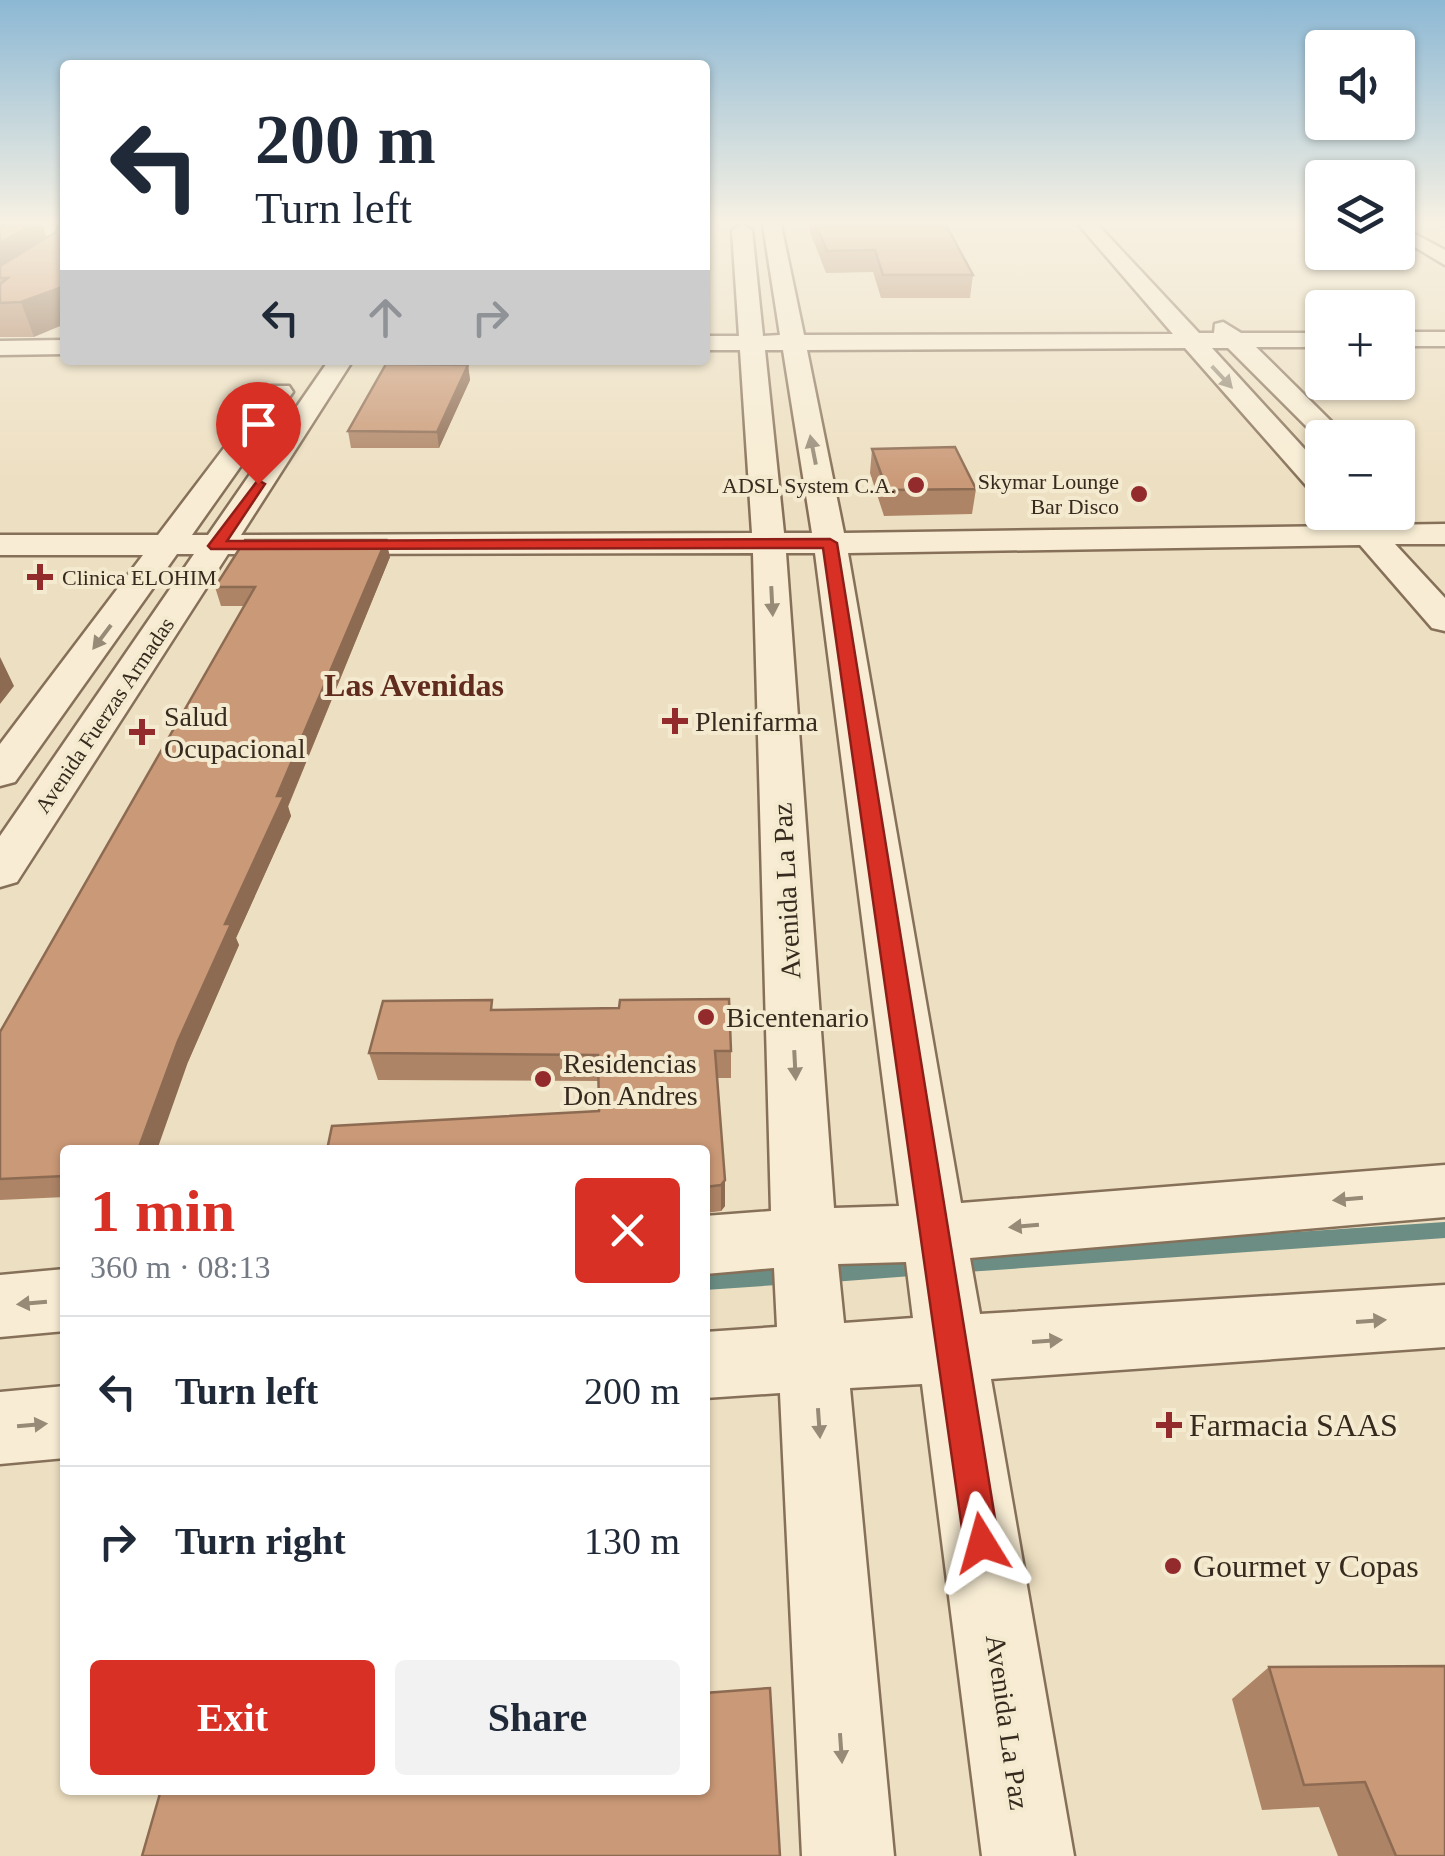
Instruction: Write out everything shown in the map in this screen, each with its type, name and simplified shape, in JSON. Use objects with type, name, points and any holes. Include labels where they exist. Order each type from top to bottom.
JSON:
[{"type":"street","name":"Avenida La Paz","points":[[765,312],[830,543],[1028,1856]]},
{"type":"street","name":"Avenida La Paz","points":[[773,312],[769,543],[808,1281],[848,1856]]},
{"type":"street","points":[[1163,312],[1305,467]]},
{"type":"street","points":[[1210,315],[1315,420]]},
{"type":"street","points":[[1415,340],[1445,339]]},
{"type":"street","points":[[710,344],[1305,340]]},
{"type":"street","points":[[0,348],[60,347]]},
{"type":"street","name":"Avenida Fuerzas Armadas","points":[[0,773],[300,365]]},
{"type":"street","name":"Avenida Fuerzas Armadas","points":[[0,871],[339,365]]},
{"type":"street","points":[[1415,514],[1441,538]]},
{"type":"street","points":[[0,545],[830,543],[1305,526]]},
{"type":"street","points":[[1363,530],[1445,620]]},
{"type":"street","points":[[1394,530],[1441,538]]},
{"type":"street","points":[[710,1247],[808,1281],[942,1275],[1445,1190]]},
{"type":"street","points":[[710,1361],[808,1281],[942,1275],[1445,1316]]},
{"type":"street","points":[[0,1306],[60,1300]]},
{"type":"street","points":[[0,1428],[60,1422]]},
{"type":"building","points":[[385,365],[468,365],[437,432],[348,431]]},
{"type":"building","points":[[955,447],[976,489],[887,490],[872,449]]},
{"type":"building","points":[[245,540],[386,540],[277,796],[284,796],[225,924],[231,924],[178,1041],[140,1145],[60,1145],[60,1176],[0,1179],[0,1032],[255,587],[215,587]]},
{"type":"building","points":[[729,999],[731,1051],[715,1051],[725,1180],[721,1185],[710,1186],[710,1145],[328,1145],[332,1126],[599,1111],[598,1055],[369,1053],[383,1001],[492,1000],[491,1010],[619,1008],[620,1000]]},
{"type":"building","points":[[1445,1666],[1445,1856],[1396,1856],[1365,1782],[1304,1785],[1269,1667]]},
{"type":"building","points":[[770,1688],[780,1856],[142,1856],[160,1795],[710,1795],[710,1693]]},
{"type":"waterway","points":[[953,1264],[1445,1230]]},
{"type":"waterway","points":[[819,1274],[925,1266]]},
{"type":"waterway","points":[[710,1281],[791,1275]]},
{"type":"place","name":"ADSL System C.A.","points":[[916,485]]},
{"type":"place","name":"Skymar Lounge Bar Disco","points":[[1139,494]]},
{"type":"place","name":"Clinica ELOHIM","points":[[40,577]]},
{"type":"place","name":"Plenifarma","points":[[675,721]]},
{"type":"place","name":"Salud Ocupacional","points":[[142,732]]},
{"type":"place","name":"Bicentenario","points":[[706,1017]]},
{"type":"place","name":"Residencias Don Andres","points":[[543,1079]]},
{"type":"place","name":"Farmacia SAAS","points":[[1169,1425]]},
{"type":"place","name":"Gourmet y Copas","points":[[1173,1566]]},
{"type":"district","name":"Las Avenidas","points":[[414,685]]},
{"type":"route","points":[[258,484],[216,546],[830,543],[982,1543]]}]
